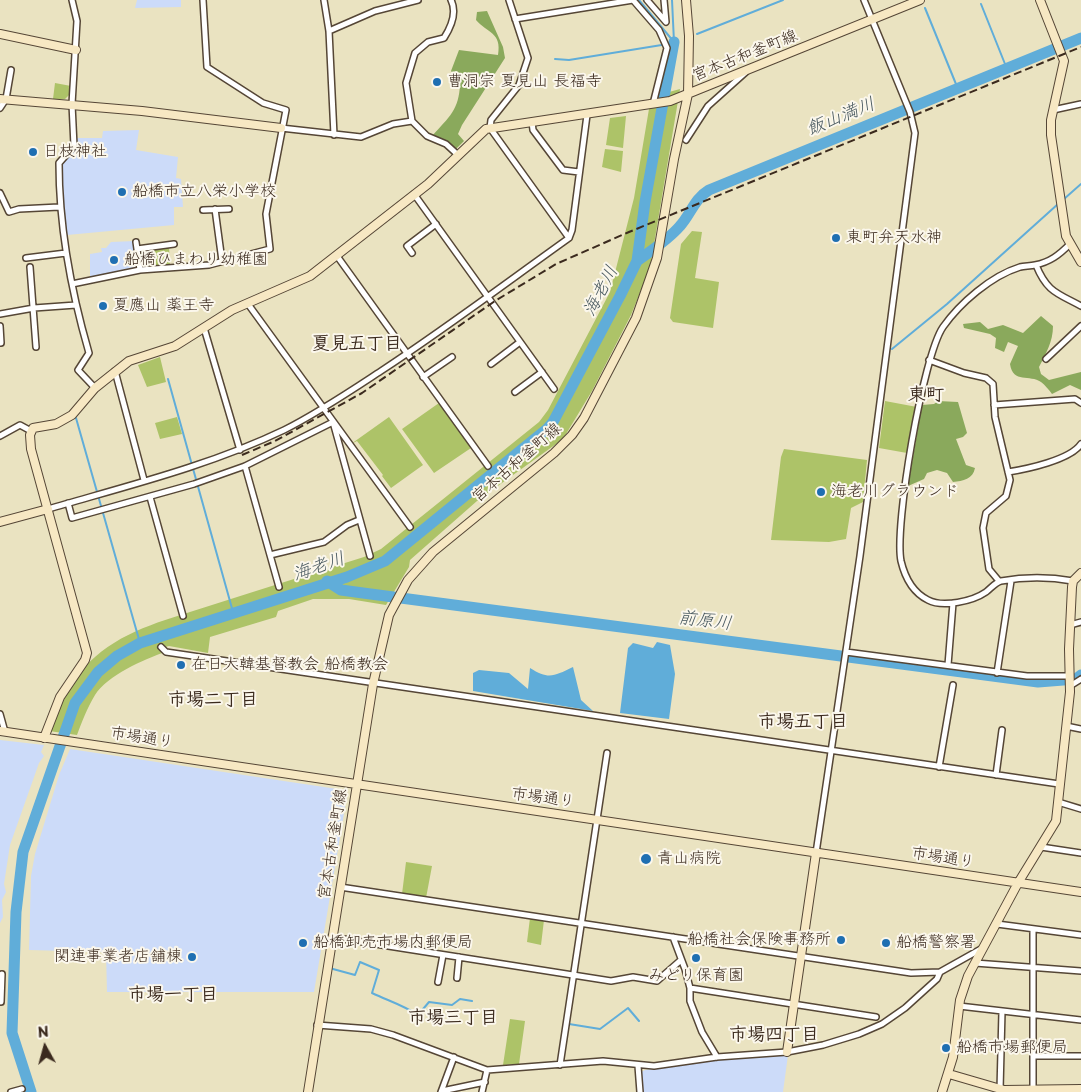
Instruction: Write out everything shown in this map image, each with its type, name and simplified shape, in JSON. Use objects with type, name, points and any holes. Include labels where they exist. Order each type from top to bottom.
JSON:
[{"type":"street","points":[[72,0],[77,21],[72,104],[74,146],[59,163],[59,207],[76,305],[89,353],[78,370],[95,388]]},
{"type":"street","points":[[72,284],[140,270],[180,266],[194,267],[270,249],[266,214],[285,109],[269,106],[206,67],[203,0]]},
{"type":"street","points":[[324,0],[329,31],[334,136]]},
{"type":"street","points":[[329,31],[374,11],[418,0]]},
{"type":"street","points":[[451,0],[454,14],[444,38],[422,45],[411,62],[406,84],[412,121],[427,136],[446,144],[458,155]]},
{"type":"street","points":[[509,0],[528,58],[519,85],[491,120],[490,128],[569,238]]},
{"type":"street","points":[[515,19],[633,0],[659,30],[667,48],[656,103]]},
{"type":"street","points":[[647,0],[666,22],[664,0]]},
{"type":"street","points":[[31,430],[36,427],[56,424],[72,415],[95,388],[129,361],[175,346],[248,304],[303,280],[338,256],[434,179],[478,134],[490,128],[670,102],[688,94],[689,41],[686,0]]},
{"type":"street","points":[[787,1052],[845,662],[915,133],[910,112],[864,0]]},
{"type":"street","name":"宮本古和釜町線","points":[[308,1092],[331,937],[382,639],[397,599],[413,574],[433,552],[554,453],[572,435],[584,418],[636,318],[647,290],[659,249],[674,159],[688,94],[920,0]]},
{"type":"street","points":[[1040,0],[1064,64],[1053,110],[1051,135],[1066,236],[1081,262]]},
{"type":"street","points":[[0,34],[76,50]]},
{"type":"street","points":[[0,108],[11,70]]},
{"type":"street","points":[[686,140],[699,116],[712,102],[750,70]]},
{"type":"street","points":[[3,99],[72,104],[361,138],[393,124],[412,121]]},
{"type":"street","points":[[1053,110],[1081,104]]},
{"type":"street","points":[[0,522],[240,450],[324,408],[407,354],[569,238],[572,230],[587,115]]},
{"type":"street","points":[[532,122],[533,130],[563,170],[580,172]]},
{"type":"street","points":[[0,193],[9,212],[19,209],[59,207]]},
{"type":"street","points":[[414,194],[554,390]]},
{"type":"street","points":[[215,209],[222,261]]},
{"type":"street","points":[[203,210],[229,209]]},
{"type":"street","points":[[412,253],[407,246],[436,224]]},
{"type":"street","points":[[136,242],[140,270]]},
{"type":"street","points":[[138,249],[174,244]]},
{"type":"street","points":[[1070,244],[1056,258],[1036,265],[1020,267],[984,287],[942,328],[929,360],[910,457],[899,544],[904,572],[914,590],[930,601],[954,603],[965,601],[984,593],[999,581],[1049,578],[1073,581]]},
{"type":"street","points":[[1074,252],[1081,247]]},
{"type":"street","points":[[26,258],[66,253]]},
{"type":"street","points":[[338,256],[488,466]]},
{"type":"street","points":[[1036,265],[1045,284],[1054,293],[1081,306]]},
{"type":"street","points":[[30,268],[36,347]]},
{"type":"street","points":[[248,304],[410,527]]},
{"type":"street","points":[[0,314],[34,308],[76,305]]},
{"type":"street","points":[[0,326],[1,343]]},
{"type":"street","points":[[1046,359],[1081,326]]},
{"type":"street","points":[[204,328],[240,450]]},
{"type":"street","points":[[491,364],[520,342]]},
{"type":"street","points":[[423,376],[452,357]]},
{"type":"street","points":[[929,360],[991,381],[994,406],[1010,480],[1006,496],[986,514],[983,528],[989,569],[999,581]]},
{"type":"street","points":[[115,371],[144,480]]},
{"type":"street","points":[[514,392],[542,372]]},
{"type":"street","points":[[994,406],[1076,399],[1081,403]]},
{"type":"street","points":[[68,503],[72,518],[150,497],[245,466],[333,422]]},
{"type":"street","points":[[333,422],[370,556]]},
{"type":"street","points":[[0,436],[20,425],[31,430]]},
{"type":"street","points":[[31,430],[30,443],[87,653],[85,660],[60,697],[44,738]]},
{"type":"street","points":[[1008,472],[1024,470],[1070,454],[1081,444]]},
{"type":"street","points":[[245,466],[279,587]]},
{"type":"street","points":[[150,497],[183,616]]},
{"type":"street","points":[[270,555],[324,542],[347,525],[360,520]]},
{"type":"street","points":[[942,1092],[949,1074],[956,1042],[959,1006],[964,984],[1018,884],[1056,821],[1066,726],[1073,581],[1081,573]]},
{"type":"street","points":[[997,673],[1011,581]]},
{"type":"street","points":[[948,665],[954,603]]},
{"type":"street","points":[[1070,625],[1081,622]]},
{"type":"street","points":[[161,647],[166,652],[374,684],[1059,784]]},
{"type":"street","points":[[846,653],[1069,681],[1081,679]]},
{"type":"street","points":[[939,767],[953,685]]},
{"type":"street","points":[[0,714],[2,732]]},
{"type":"street","points":[[1066,726],[1081,729]]},
{"type":"street","points":[[996,775],[1002,730]]},
{"type":"street","name":"市場通り","points":[[2,732],[1081,892]]},
{"type":"street","points":[[560,1064],[607,754]]},
{"type":"street","points":[[1058,802],[1081,809]]},
{"type":"street","points":[[1041,847],[1081,853]]},
{"type":"street","points":[[340,887],[911,973],[940,972],[966,956],[984,948]]},
{"type":"street","points":[[997,924],[1081,934]]},
{"type":"street","points":[[1033,929],[1033,1091]]},
{"type":"street","points":[[331,937],[611,981],[633,978],[657,981],[682,960]]},
{"type":"street","points":[[673,937],[690,988],[690,1001],[702,1032],[716,1057]]},
{"type":"street","points":[[438,982],[442,955]]},
{"type":"street","points":[[457,978],[459,957]]},
{"type":"street","points":[[975,963],[1081,971]]},
{"type":"street","points":[[317,1025],[371,1029],[397,1036],[486,1070],[603,1060],[638,1066],[654,1066],[716,1057],[787,1052],[823,1045],[877,1026],[904,1008],[937,978],[940,972]]},
{"type":"street","points":[[2,974],[2,1001]]},
{"type":"street","points":[[690,988],[794,1006],[876,1017]]},
{"type":"street","points":[[959,1006],[1081,1020]]},
{"type":"street","points":[[1000,1090],[1002,1011]]},
{"type":"street","points":[[1033,1056],[1081,1056]]},
{"type":"street","points":[[442,1091],[454,1057]]},
{"type":"street","points":[[638,1066],[640,1092]]},
{"type":"street","points":[[482,1092],[486,1070]]},
{"type":"street","points":[[949,1074],[1000,1090],[1081,1090]]},
{"type":"street","points":[[442,1091],[485,1082]]},
{"type":"street","points":[[11,1092],[22,1089]]},
{"type":"shaded area","points":[[137,0],[181,0],[181,7],[135,8]]},
{"type":"shaded area","name":"船橋市立八栄小学校","points":[[139,130],[136,150],[178,157],[176,178],[181,179],[183,207],[174,207],[174,225],[67,235],[61,204],[61,163],[76,148],[76,138],[102,138],[103,131]]},
{"type":"shaded area","name":"船橋ひまわり幼稚園","points":[[135,241],[136,269],[90,278],[90,254],[102,252],[101,248],[106,248],[111,242]]},
{"type":"shaded area","points":[[0,740],[44,745],[41,752],[44,756],[39,763],[10,845],[4,884],[6,892],[2,900],[3,917],[0,923]]},
{"type":"shaded area","points":[[70,749],[344,790],[347,795],[314,992],[107,992],[106,952],[29,950],[31,876],[35,854],[59,775]]},
{"type":"shaded area","points":[[788,1055],[783,1092],[643,1092],[641,1072],[645,1070],[710,1060]]},
{"type":"green space","points":[[487,11],[503,47],[505,58],[462,125],[458,134],[464,141],[456,149],[433,135],[452,112],[458,100],[460,84],[451,71],[459,50],[498,55],[499,47],[496,37],[476,20],[477,12]]},
{"type":"green space","points":[[55,83],[71,86],[70,94],[65,99],[53,99]]},
{"type":"green space","points":[[680,89],[650,268],[631,315],[592,391],[563,439],[477,501],[410,560],[409,567],[386,605],[349,599],[313,599],[278,611],[276,617],[210,637],[208,653],[169,646],[161,648],[165,652],[127,669],[108,681],[101,688],[95,695],[77,735],[49,731],[62,701],[73,682],[95,657],[108,647],[135,631],[150,625],[364,557],[381,549],[539,422],[548,410],[610,292],[634,198],[651,97]]},
{"type":"green space","points":[[626,116],[623,148],[606,145],[610,118]]},
{"type":"green space","points":[[605,149],[623,151],[621,172],[602,167]]},
{"type":"green space","points":[[692,231],[702,232],[695,278],[719,282],[713,328],[673,322],[670,318],[681,244]]},
{"type":"green space","points":[[169,247],[170,265],[143,267],[139,252],[142,249]]},
{"type":"green space","points":[[1041,316],[1053,326],[1053,332],[1047,352],[1039,367],[1041,374],[1049,380],[1081,372],[1081,390],[1070,385],[1052,394],[1041,382],[1018,376],[1012,370],[1010,364],[1018,346],[1008,342],[1004,352],[995,348],[996,338],[990,334],[964,328],[963,324],[980,322],[988,329],[1003,325],[1023,333]]},
{"type":"green space","points":[[160,357],[166,382],[147,387],[138,365]]},
{"type":"green space","points":[[885,401],[917,407],[907,453],[879,448]]},
{"type":"green space","points":[[938,401],[958,402],[967,433],[963,437],[956,439],[966,465],[975,468],[974,472],[967,479],[953,482],[947,473],[937,470],[927,473],[924,479],[908,486],[922,405],[934,404]]},
{"type":"green space","points":[[439,403],[471,448],[434,473],[402,429]]},
{"type":"green space","points":[[177,417],[182,434],[160,439],[155,423]]},
{"type":"green space","points":[[389,417],[423,465],[391,488],[357,441],[351,444]]},
{"type":"green space","name":"海老川グラウンド","points":[[784,449],[867,460],[863,502],[851,508],[846,539],[829,542],[771,540],[781,457]]},
{"type":"green space","points":[[406,862],[432,866],[426,898],[402,894]]},
{"type":"green space","points":[[530,918],[544,920],[541,945],[527,942]]},
{"type":"green space","points":[[510,1019],[525,1021],[519,1064],[503,1065]]},
{"type":"water","points":[[657,642],[670,645],[675,674],[669,719],[620,713],[628,648],[633,643],[653,648]]},
{"type":"water","points":[[573,667],[581,700],[593,711],[473,691],[473,673],[479,670],[509,673],[528,689],[530,668],[542,674],[552,675]]},
{"type":"waterway","points":[[639,0],[674,42]]},
{"type":"waterway","points":[[672,0],[674,42]]},
{"type":"waterway","points":[[697,34],[783,0]]},
{"type":"waterway","points":[[981,4],[1007,69]]},
{"type":"waterway","points":[[925,8],[958,89]]},
{"type":"waterway","name":"飯山満川","points":[[637,261],[660,245],[675,231],[696,202],[709,190],[1081,38]]},
{"type":"waterway","name":"海老川","points":[[31,1092],[12,1033],[16,912],[23,852],[75,703],[98,672],[117,656],[140,643],[347,577],[385,561],[547,429],[553,422],[637,261],[645,202],[674,42]]},
{"type":"waterway","points":[[555,59],[569,60],[674,43]]},
{"type":"waterway","points":[[1064,199],[1081,184]]},
{"type":"waterway","points":[[892,349],[947,304],[1058,204]]},
{"type":"waterway","points":[[168,379],[233,612]]},
{"type":"waterway","points":[[76,418],[140,643]]},
{"type":"waterway","name":"前原川","points":[[327,581],[341,590],[1038,682],[1076,679],[1081,675]]},
{"type":"waterway","points":[[333,969],[355,975],[360,962],[379,970],[372,993],[418,1015],[429,1002],[452,1005],[460,999],[472,1001]]},
{"type":"waterway","points":[[569,1024],[600,1029],[628,1008],[639,1021]]},
{"type":"railway","points":[[242,455],[275,441],[362,393],[495,301],[556,264],[629,232],[1081,47]]},
{"type":"place","name":"曹洞宗 夏見山 長福寺","points":[[437,82]]},
{"type":"place","name":"日枝神社","points":[[33,152]]},
{"type":"place","name":"船橋市立八栄小学校","points":[[122,192]]},
{"type":"place","name":"東町弁天水神","points":[[836,238]]},
{"type":"place","name":"船橋ひまわり幼稚園","points":[[114,260]]},
{"type":"place","name":"夏應山 薬王寺","points":[[103,306]]},
{"type":"place","name":"海老川グラウンド","points":[[821,492]]},
{"type":"place","name":"在日大韓基督教会 船橋教会","points":[[181,665]]},
{"type":"place","name":"青山病院","points":[[646,859]]},
{"type":"place","name":"船橋社会保険事務所","points":[[841,940]]},
{"type":"place","name":"船橋卸売市場内郵便局","points":[[303,943]]},
{"type":"place","name":"船橋警察署","points":[[886,943]]},
{"type":"place","name":"関連事業者店舗棟","points":[[192,957]]},
{"type":"place","name":"みどり保育園","points":[[696,958]]},
{"type":"place","name":"船橋市場郵便局","points":[[946,1048]]},
{"type":"district","name":"夏見五丁目","points":[[357,344]]},
{"type":"district","name":"東町","points":[[926,395]]},
{"type":"district","name":"市場二丁目","points":[[213,700]]},
{"type":"district","name":"市場五丁目","points":[[803,722]]},
{"type":"district","name":"市場一丁目","points":[[173,995]]},
{"type":"district","name":"市場三丁目","points":[[453,1018]]},
{"type":"district","name":"市場四丁目","points":[[774,1035]]}]
